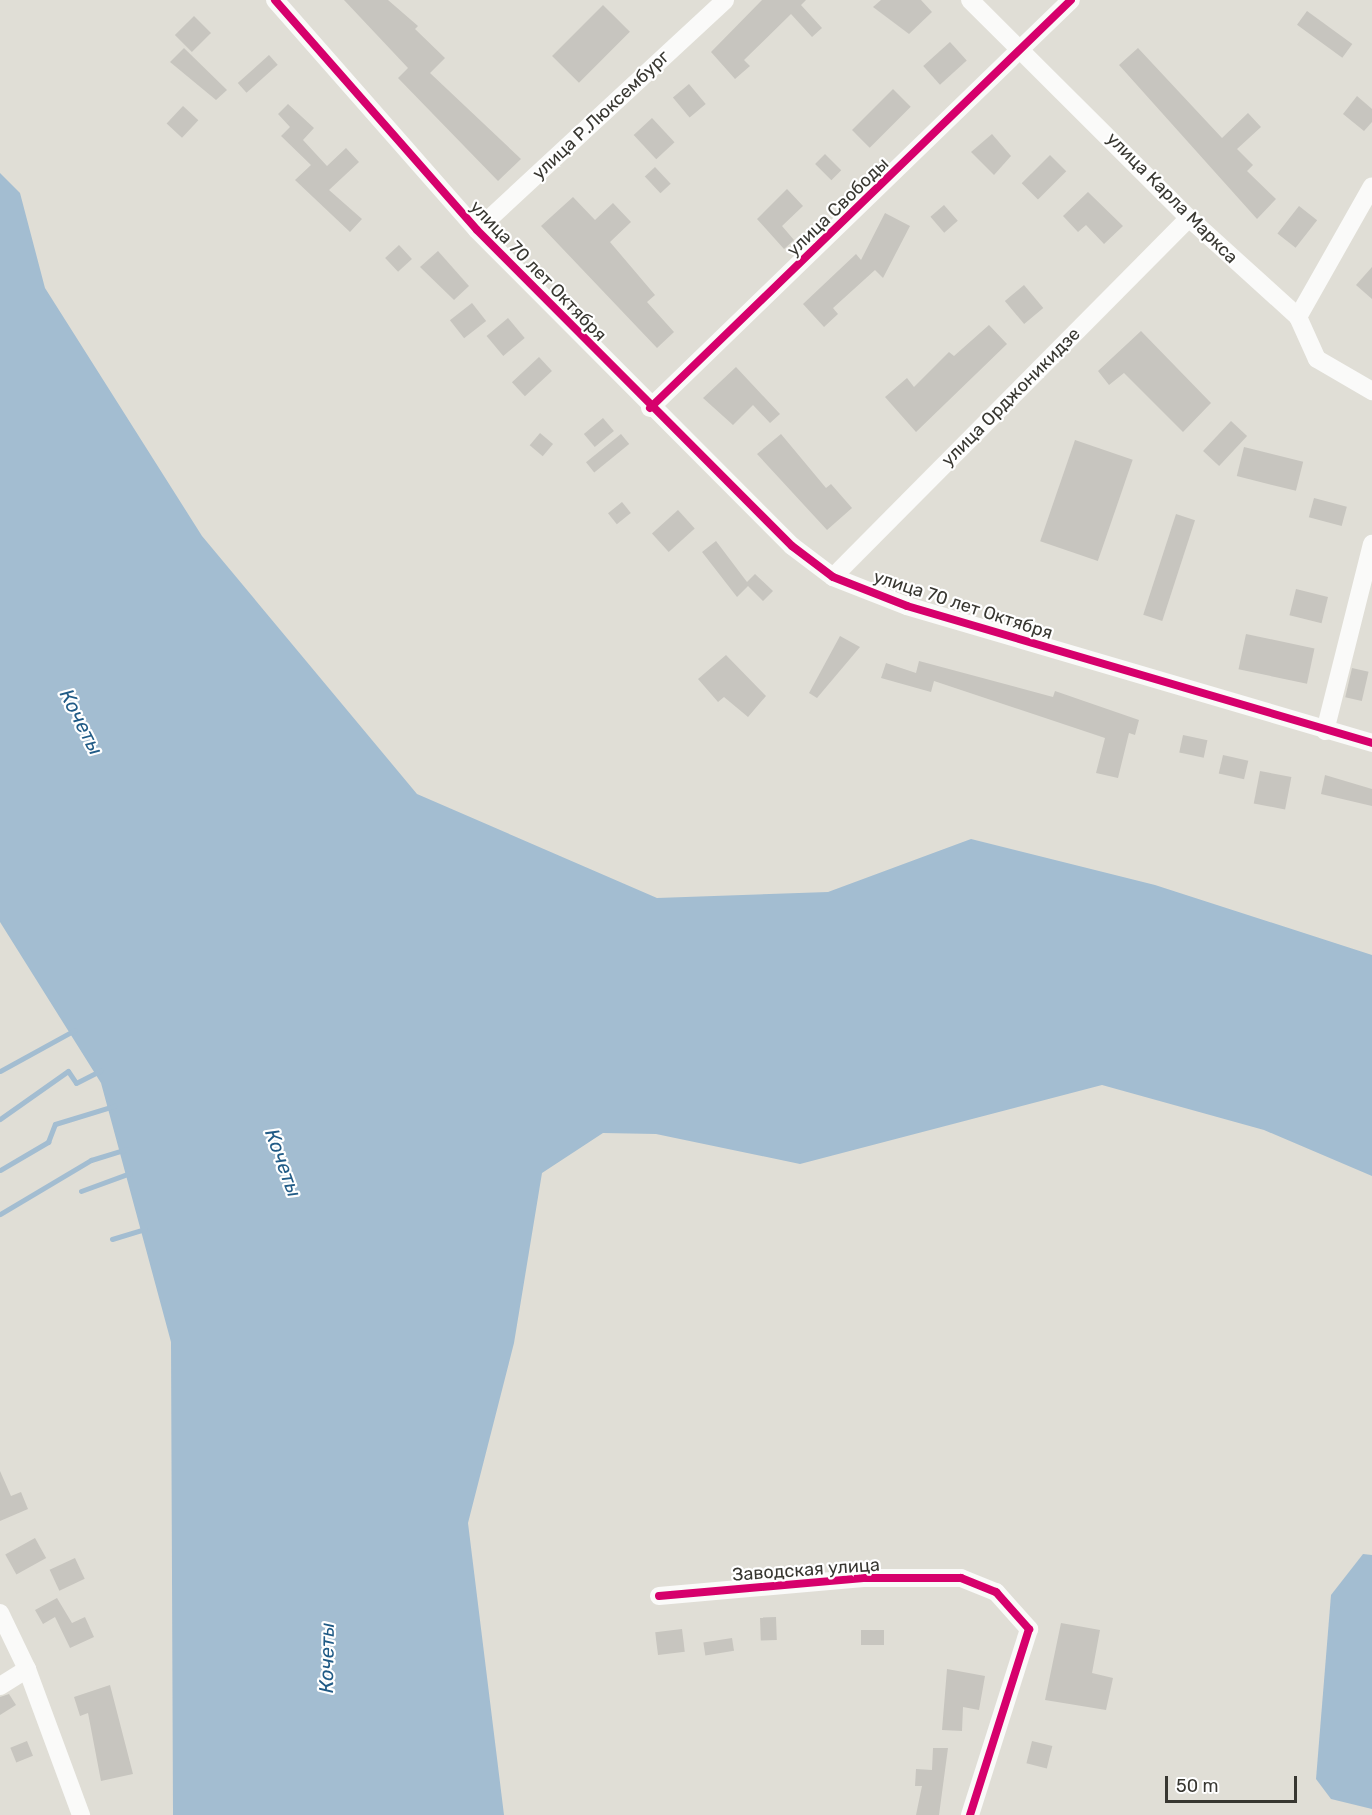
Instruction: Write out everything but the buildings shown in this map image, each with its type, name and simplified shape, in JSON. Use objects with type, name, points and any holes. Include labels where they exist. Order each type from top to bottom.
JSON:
[{"type":"street","name":"улица Р.Люксембург","points":[[477,230],[725,0]]},
{"type":"street","name":"улица Карла Маркса","points":[[970,0],[1025,50],[1189,218],[1298,317],[1317,358],[1372,391]]},
{"type":"street","name":"улица Свободы","points":[[650,408],[1025,50],[1071,0]]},
{"type":"street","name":"улица 70 лет Октября","points":[[282,3],[477,230],[650,408],[792,546],[833,576],[907,606],[1372,743]]},
{"type":"street","points":[[1298,317],[1372,186]]},
{"type":"street","name":"улица Орджоникидзе","points":[[833,576],[1189,218]]},
{"type":"street","points":[[1325,731],[1372,544]]},
{"type":"street","name":"Заводская улица","points":[[659,1596],[866,1578],[961,1578],[996,1592],[1029,1629],[970,1815]]},
{"type":"street","points":[[0,1613],[27,1669],[81,1815]]},
{"type":"street","points":[[0,1686],[27,1669]]},
{"type":"water","name":"Кочеты","points":[[0,173],[20,193],[45,288],[202,536],[417,794],[657,898],[828,892],[971,839],[1155,885],[1372,955],[1372,1176],[1264,1130],[1102,1085],[800,1164],[656,1134],[603,1133],[542,1173],[514,1343],[468,1523],[504,1815],[173,1815],[171,1342],[101,1083],[0,922]]},
{"type":"water","points":[[1363,1554],[1372,1555],[1372,1809],[1331,1799],[1316,1779],[1331,1595]]},
{"type":"waterway","points":[[0,1071],[75,1030]]},
{"type":"waterway","points":[[0,1119],[68,1071],[76,1083],[100,1071]]},
{"type":"waterway","points":[[0,1170],[48,1142],[55,1124],[114,1106]]},
{"type":"waterway","points":[[0,1214],[91,1160],[126,1149]]},
{"type":"waterway","points":[[81,1191],[130,1173]]},
{"type":"waterway","points":[[112,1239],[145,1229]]},
{"type":"cycle path","points":[[275,0],[477,230],[792,546],[833,577],[907,606],[1372,743]]},
{"type":"cycle path","points":[[650,408],[1071,0]]},
{"type":"cycle path","points":[[659,1596],[866,1578],[961,1578],[996,1592],[1029,1629],[970,1815]]}]
